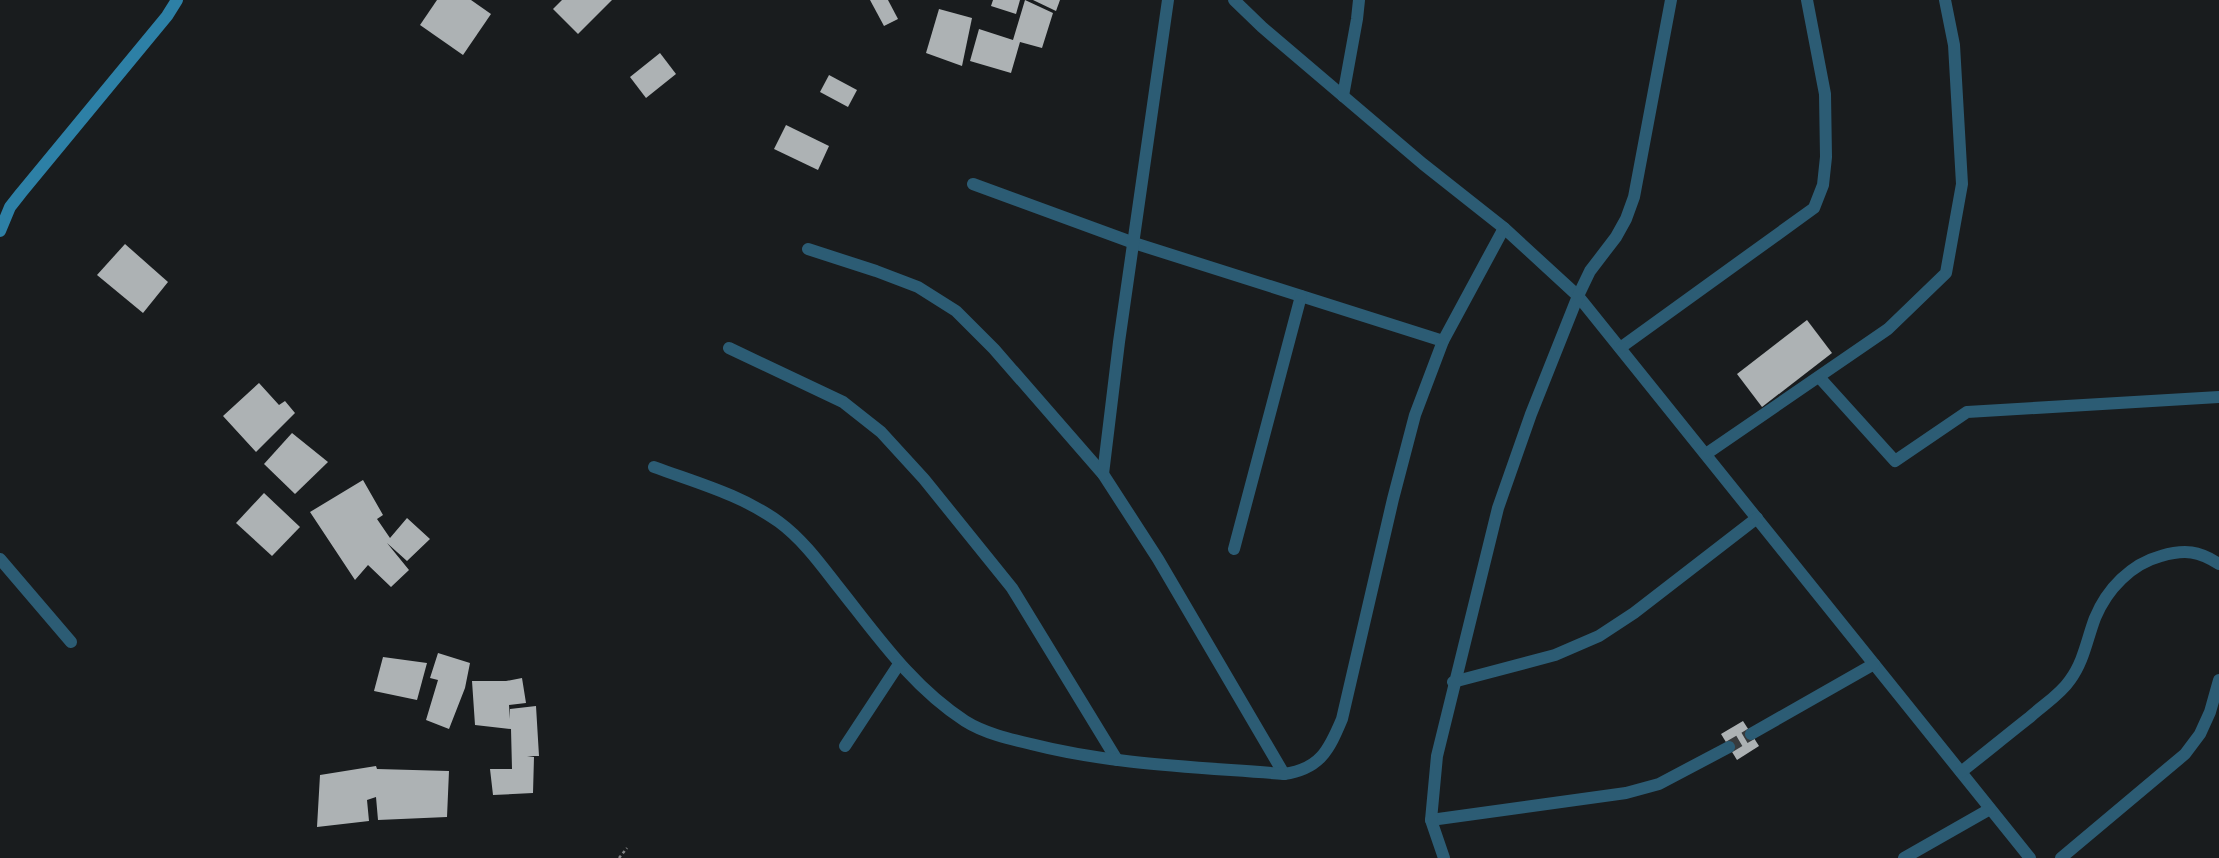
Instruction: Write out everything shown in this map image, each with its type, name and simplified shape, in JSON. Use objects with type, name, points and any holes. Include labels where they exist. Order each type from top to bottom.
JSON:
[{"type":"street","points":[[0,231],[10,207],[167,16],[177,0]]},
{"type":"street","points":[[1103,474],[1119,342],[1168,0]]},
{"type":"street","points":[[1234,0],[1423,164],[1504,228],[1578,296],[2030,858]]},
{"type":"street","points":[[1343,96],[1359,0]]},
{"type":"street","points":[[1444,858],[1431,820],[1437,756],[1453,682],[1498,508],[1531,414],[1578,296],[1590,272],[1616,236],[1626,219],[1634,196],[1671,0]]},
{"type":"street","points":[[1620,348],[1814,208],[1823,185],[1825,171],[1825,94],[1807,0]]},
{"type":"street","points":[[1706,454],[1888,329],[1946,273],[1962,184],[1954,45],[1945,0]]},
{"type":"street","points":[[973,184],[1134,243],[1443,341]]},
{"type":"street","points":[[654,467],[745,501],[780,522],[807,547],[899,664],[928,694],[967,722],[1014,740],[1055,750],[1117,760],[1284,774],[1302,772],[1319,759],[1332,743],[1342,719],[1393,499],[1415,415],[1443,341],[1504,228]]},
{"type":"street","points":[[808,249],[876,271],[918,287],[956,311],[994,348],[1103,474],[1158,559],[1284,774]]},
{"type":"street","points":[[1234,549],[1301,296]]},
{"type":"street","points":[[729,348],[843,402],[881,432],[924,480],[1012,588],[1117,760]]},
{"type":"street","points":[[1819,377],[1895,461],[1967,412],[2219,397]]},
{"type":"street","points":[[1453,682],[1555,655],[1599,636],[1634,613],[1758,518]]},
{"type":"street","points":[[1961,772],[2055,696],[2070,680],[2084,654],[2095,618],[2109,592],[2128,572],[2149,559],[2176,552],[2203,554],[2219,564]]},
{"type":"street","points":[[0,559],[71,642]]},
{"type":"street","points":[[845,746],[899,664]]},
{"type":"street","points":[[1751,734],[1874,664]]},
{"type":"street","points":[[2061,858],[2184,754],[2200,734],[2210,712],[2219,680]]},
{"type":"street","points":[[1431,820],[1626,792],[1659,784],[1729,747]]},
{"type":"street","points":[[1904,858],[1990,809]]},
{"type":"path","points":[[619,858],[627,848]]},
{"type":"building","points":[[437,0],[471,0],[491,14],[463,55],[420,25]]},
{"type":"building","points":[[562,0],[612,0],[578,34],[553,9]]},
{"type":"building","points":[[870,0],[888,0],[898,19],[884,26]]},
{"type":"building","points":[[993,0],[1020,0],[1016,14],[991,6]]},
{"type":"building","points":[[1025,0],[1053,13],[1042,48],[1020,42],[1011,73],[970,61],[979,29],[1013,40]]},
{"type":"building","points":[[1033,0],[1060,0],[1056,11]]},
{"type":"building","points":[[939,9],[972,18],[962,66],[926,53]]},
{"type":"building","points":[[660,53],[676,74],[646,98],[630,77]]},
{"type":"building","points":[[829,75],[857,90],[848,107],[820,92]]},
{"type":"building","points":[[786,125],[829,146],[818,170],[774,149]]},
{"type":"building","points":[[125,244],[168,282],[143,313],[97,275]]},
{"type":"building","points":[[1807,320],[1832,353],[1762,407],[1737,374]]},
{"type":"building","points":[[259,383],[279,405],[285,401],[295,413],[256,452],[223,416]]},
{"type":"building","points":[[292,433],[328,462],[295,494],[264,464]]},
{"type":"building","points":[[363,480],[383,515],[377,519],[390,538],[407,518],[430,539],[407,561],[387,543],[409,570],[391,587],[368,565],[355,580],[310,512]]},
{"type":"building","points":[[264,493],[300,527],[272,556],[236,523]]},
{"type":"building","points":[[438,653],[470,663],[465,688],[449,729],[426,720],[438,680],[430,678]]},
{"type":"building","points":[[383,657],[427,663],[417,700],[374,691]]},
{"type":"building","points":[[522,678],[526,703],[509,705],[510,719],[510,709],[536,706],[539,756],[527,756],[534,757],[533,793],[493,795],[490,769],[512,769],[511,729],[475,725],[472,681],[506,681]]},
{"type":"building","points":[[1743,721],[1759,746],[1737,760],[1721,734]]},
{"type":"building","points":[[376,766],[377,769],[449,771],[447,817],[378,820],[376,797],[367,800],[369,821],[317,827],[320,775]]},
{"type":"tunnel","points":[[1729,747],[1751,734]]}]
